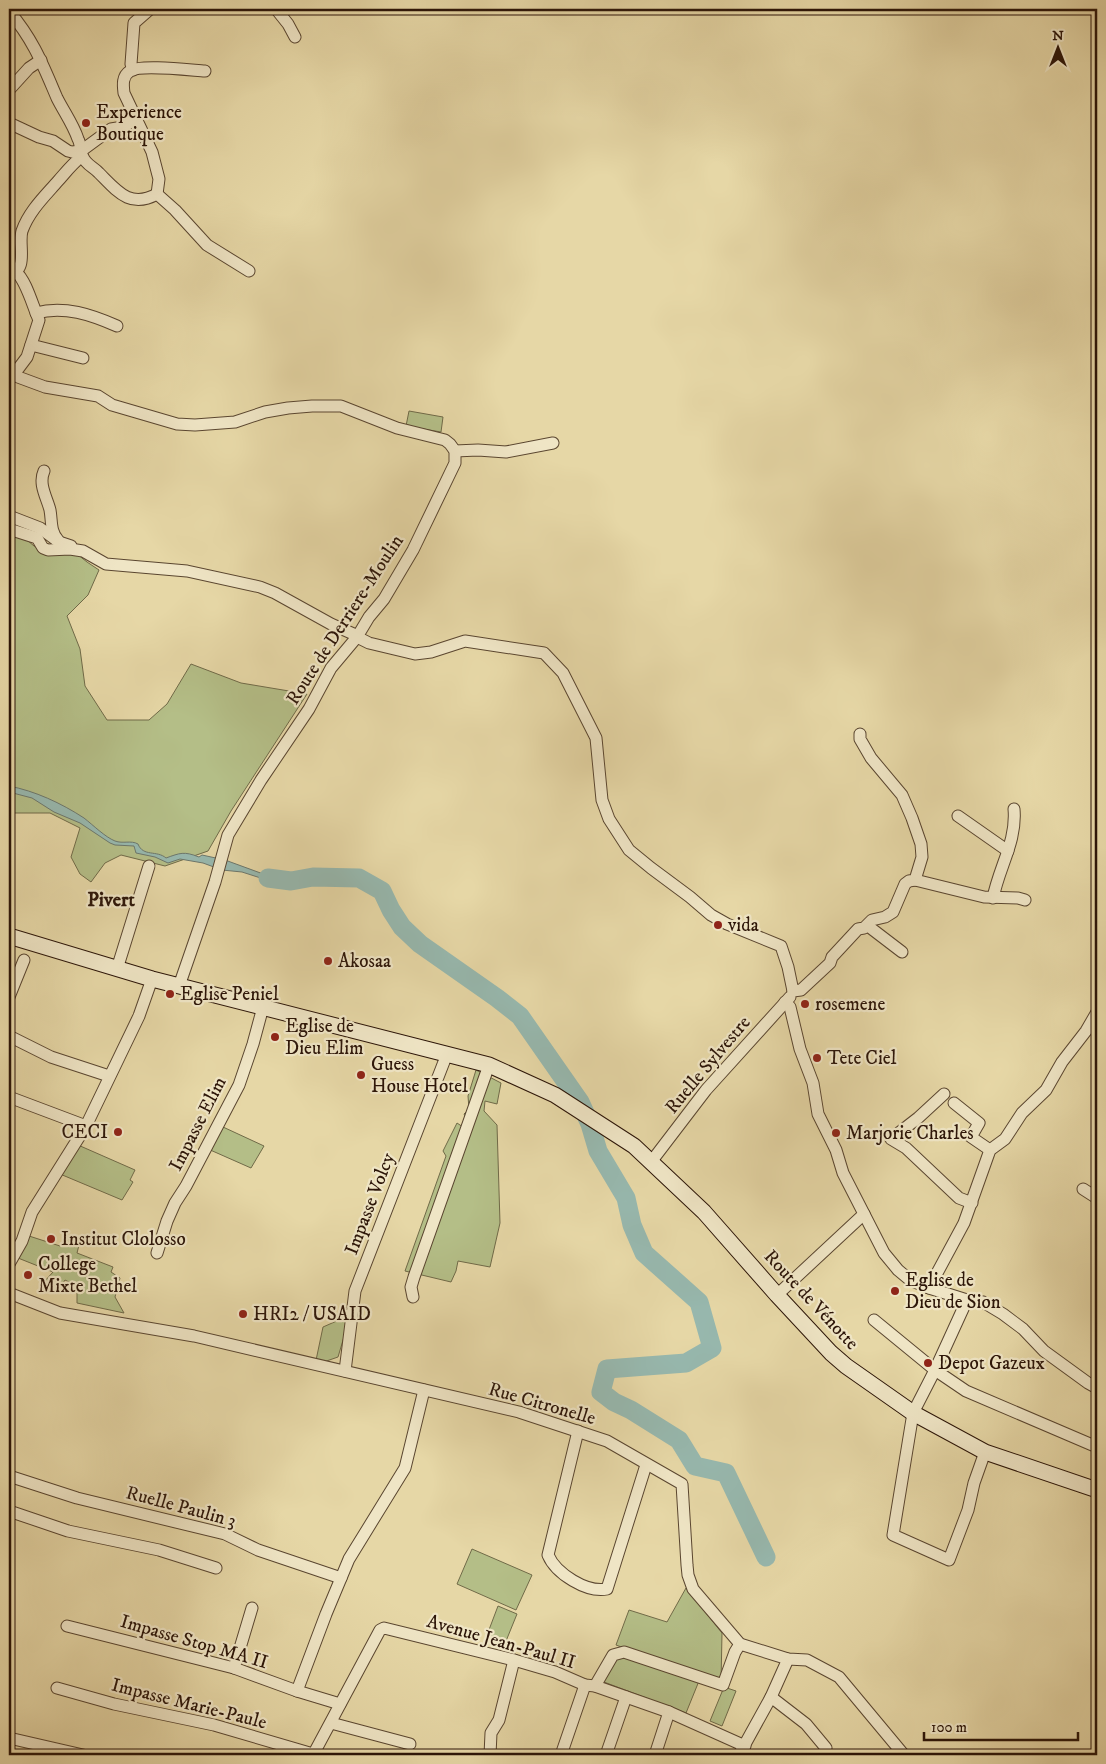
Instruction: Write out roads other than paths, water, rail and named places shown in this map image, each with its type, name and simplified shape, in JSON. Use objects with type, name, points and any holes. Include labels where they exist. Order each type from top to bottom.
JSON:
[{"type":"street","points":[[133,70],[131,64],[134,23],[150,9]]},
{"type":"street","points":[[276,9],[294,31],[295,36]]},
{"type":"street","points":[[13,11],[41,60],[79,141],[88,165],[126,198],[140,200],[157,194]]},
{"type":"street","points":[[9,90],[28,68],[41,60]]},
{"type":"street","points":[[157,194],[159,179],[154,158],[124,93],[123,84],[125,76],[133,70],[170,69],[205,71]]},
{"type":"street","points":[[136,119],[123,127],[111,129],[82,153],[59,181],[46,193],[26,222],[20,243],[22,258],[20,268],[12,272],[22,279],[24,286],[30,294],[39,320],[27,357],[12,372],[18,377],[45,387],[98,396],[112,405],[177,424],[195,425],[235,422],[266,412],[288,408],[341,406],[397,428],[445,440],[455,451],[506,452],[552,443]]},
{"type":"street","points":[[9,123],[39,137],[53,141],[68,151],[82,153]]},
{"type":"street","points":[[157,194],[175,210],[207,245],[249,271]]},
{"type":"street","points":[[36,314],[47,310],[82,313],[117,326]]},
{"type":"street","points":[[31,345],[84,358]]},
{"type":"street","name":"Route de Derriere-Moulin","points":[[179,986],[215,882],[225,844],[234,824],[309,709],[331,668],[358,637],[369,617],[384,599],[413,550],[455,464],[455,451]]},
{"type":"street","points":[[44,472],[42,482],[50,511],[51,526],[54,536],[59,542]]},
{"type":"street","points":[[9,516],[40,528],[59,542],[68,544],[76,550]]},
{"type":"street","points":[[9,529],[37,538],[43,548],[48,550],[83,551],[106,564],[116,563],[187,571],[260,587],[275,593],[369,643],[415,654],[432,652],[465,642],[544,653],[563,673],[596,738],[602,800],[609,819],[629,850],[711,914],[727,924],[781,946],[793,991],[801,990],[823,970],[858,929],[868,926],[872,920],[885,917],[893,912],[905,884],[909,881],[915,880],[993,898],[1018,898],[1026,900]]},
{"type":"street","points":[[860,734],[860,739],[871,758],[902,795],[912,818],[921,844],[922,857],[915,880]]},
{"type":"street","points":[[993,898],[995,885],[1012,841],[1015,828],[1014,809]]},
{"type":"street","points":[[958,816],[1008,851]]},
{"type":"street","points":[[117,969],[149,866]]},
{"type":"street","points":[[868,926],[902,952]]},
{"type":"street","name":"Route de Vénotte","points":[[9,936],[152,979],[489,1065],[555,1095],[634,1146],[704,1212],[776,1295],[841,1362],[913,1413],[985,1452],[1097,1488]]},
{"type":"street","points":[[9,997],[24,960]]},
{"type":"street","points":[[9,1264],[22,1241],[32,1212],[86,1126],[139,1016],[152,979]]},
{"type":"street","name":"Ruelle Sylvestre","points":[[651,1162],[706,1090],[793,991]]},
{"type":"street","points":[[785,1002],[790,1007],[800,1049],[813,1083],[818,1114],[836,1150],[843,1173],[884,1253],[898,1270],[910,1280],[967,1300],[983,1302],[1004,1314],[1023,1328],[1044,1351],[1097,1388]]},
{"type":"street","name":"Impasse Elim","points":[[156,1253],[175,1203],[186,1186],[239,1085],[263,1006]]},
{"type":"street","points":[[929,1288],[964,1223],[990,1150],[1005,1139],[1022,1114],[1046,1090],[1062,1062],[1086,1031],[1097,1012]]},
{"type":"street","points":[[9,1036],[51,1057],[110,1076]]},
{"type":"street","name":"Impasse Volcy","points":[[345,1371],[356,1292],[447,1054]]},
{"type":"street","points":[[412,1297],[411,1287],[414,1277],[489,1065]]},
{"type":"street","points":[[944,1094],[891,1139],[906,1148],[959,1198],[972,1203]]},
{"type":"street","points":[[9,1097],[86,1126]]},
{"type":"street","points":[[954,1103],[979,1123],[971,1137],[990,1150]]},
{"type":"street","points":[[1082,1189],[1097,1198]]},
{"type":"street","points":[[776,1295],[864,1214]]},
{"type":"street","name":"Rue Citronelle","points":[[9,1293],[60,1313],[194,1336],[345,1371],[519,1412],[607,1441],[682,1484],[688,1575],[693,1589],[740,1644]]},
{"type":"street","points":[[967,1300],[913,1413],[893,1535],[949,1560],[968,1510],[974,1484],[985,1452]]},
{"type":"street","points":[[874,1320],[935,1370],[966,1391],[1097,1447]]},
{"type":"street","points":[[297,1691],[349,1559],[405,1468],[424,1390]]},
{"type":"street","points":[[578,1431],[548,1555],[552,1564],[581,1586],[599,1590],[607,1588],[646,1465]]},
{"type":"street","name":"Ruelle Paulin 3","points":[[9,1476],[78,1498],[225,1534],[258,1550],[341,1578]]},
{"type":"street","points":[[9,1511],[68,1531],[142,1546],[216,1568]]},
{"type":"street","points":[[234,1668],[252,1608]]},
{"type":"street","name":"Impasse Stop MA II","points":[[67,1626],[234,1668],[297,1691],[340,1704]]},
{"type":"street","name":"Avenue Jean-Paul II","points":[[313,1755],[380,1630],[384,1628],[555,1672],[669,1712],[742,1750]]},
{"type":"street","points":[[561,1755],[590,1685],[613,1655],[624,1652],[722,1686],[740,1644],[788,1659],[807,1660],[839,1677],[904,1755]]},
{"type":"street","points":[[742,1750],[771,1697],[788,1659]]},
{"type":"street","points":[[490,1755],[491,1733],[499,1720],[514,1660]]},
{"type":"street","name":"Impasse Marie-Paule","points":[[57,1688],[114,1704],[214,1725],[313,1755]]},
{"type":"street","points":[[606,1755],[626,1697]]},
{"type":"street","points":[[771,1697],[806,1724],[826,1748],[825,1755]]},
{"type":"street","points":[[655,1755],[669,1712]]},
{"type":"street","points":[[331,1723],[410,1744]]},
{"type":"street","points":[[9,1738],[83,1755]]},
{"type":"water","points":[[9,786],[38,794],[66,807],[111,839],[118,842],[138,844],[143,851],[159,854],[166,858],[182,853],[199,857],[202,855],[225,860],[266,875],[291,881],[287,883],[270,881],[242,872],[222,870],[203,863],[180,859],[168,863],[155,857],[136,853],[134,846],[110,843],[80,823],[54,812],[32,798],[9,792]]},
{"type":"waterway","points":[[268,878],[291,881],[313,877],[359,878],[382,891],[402,927],[420,944],[520,1016],[580,1102],[590,1124],[598,1151],[626,1198],[632,1225],[644,1253],[699,1302],[712,1348],[686,1363],[607,1369],[601,1392],[614,1402],[631,1410],[679,1440],[695,1466],[726,1473],[766,1557]]},
{"type":"place","name":"Experience Boutique","points":[[86,123]]},
{"type":"place","name":"vida","points":[[718,925]]},
{"type":"place","name":"Akosaa","points":[[328,961]]},
{"type":"place","name":"Eglise Peniel","points":[[170,994]]},
{"type":"place","name":"rosemene","points":[[805,1004]]},
{"type":"place","name":"Eglise de Dieu Elim","points":[[275,1037]]},
{"type":"place","name":"Tete Ciel","points":[[817,1058]]},
{"type":"place","name":"Guess House Hotel","points":[[361,1075]]},
{"type":"place","name":"CECI","points":[[118,1132]]},
{"type":"place","name":"Marjorie Charles","points":[[836,1133]]},
{"type":"place","name":"Institut Clolosso","points":[[51,1239]]},
{"type":"place","name":"College Mixte Bethel","points":[[28,1275]]},
{"type":"place","name":"Eglise de Dieu de Sion","points":[[895,1291]]},
{"type":"place","name":"HRI2 / USAID","points":[[243,1314]]},
{"type":"place","name":"Depot Gazeux","points":[[928,1363]]},
{"type":"district","name":"Pivert","points":[[111,900]]}]
